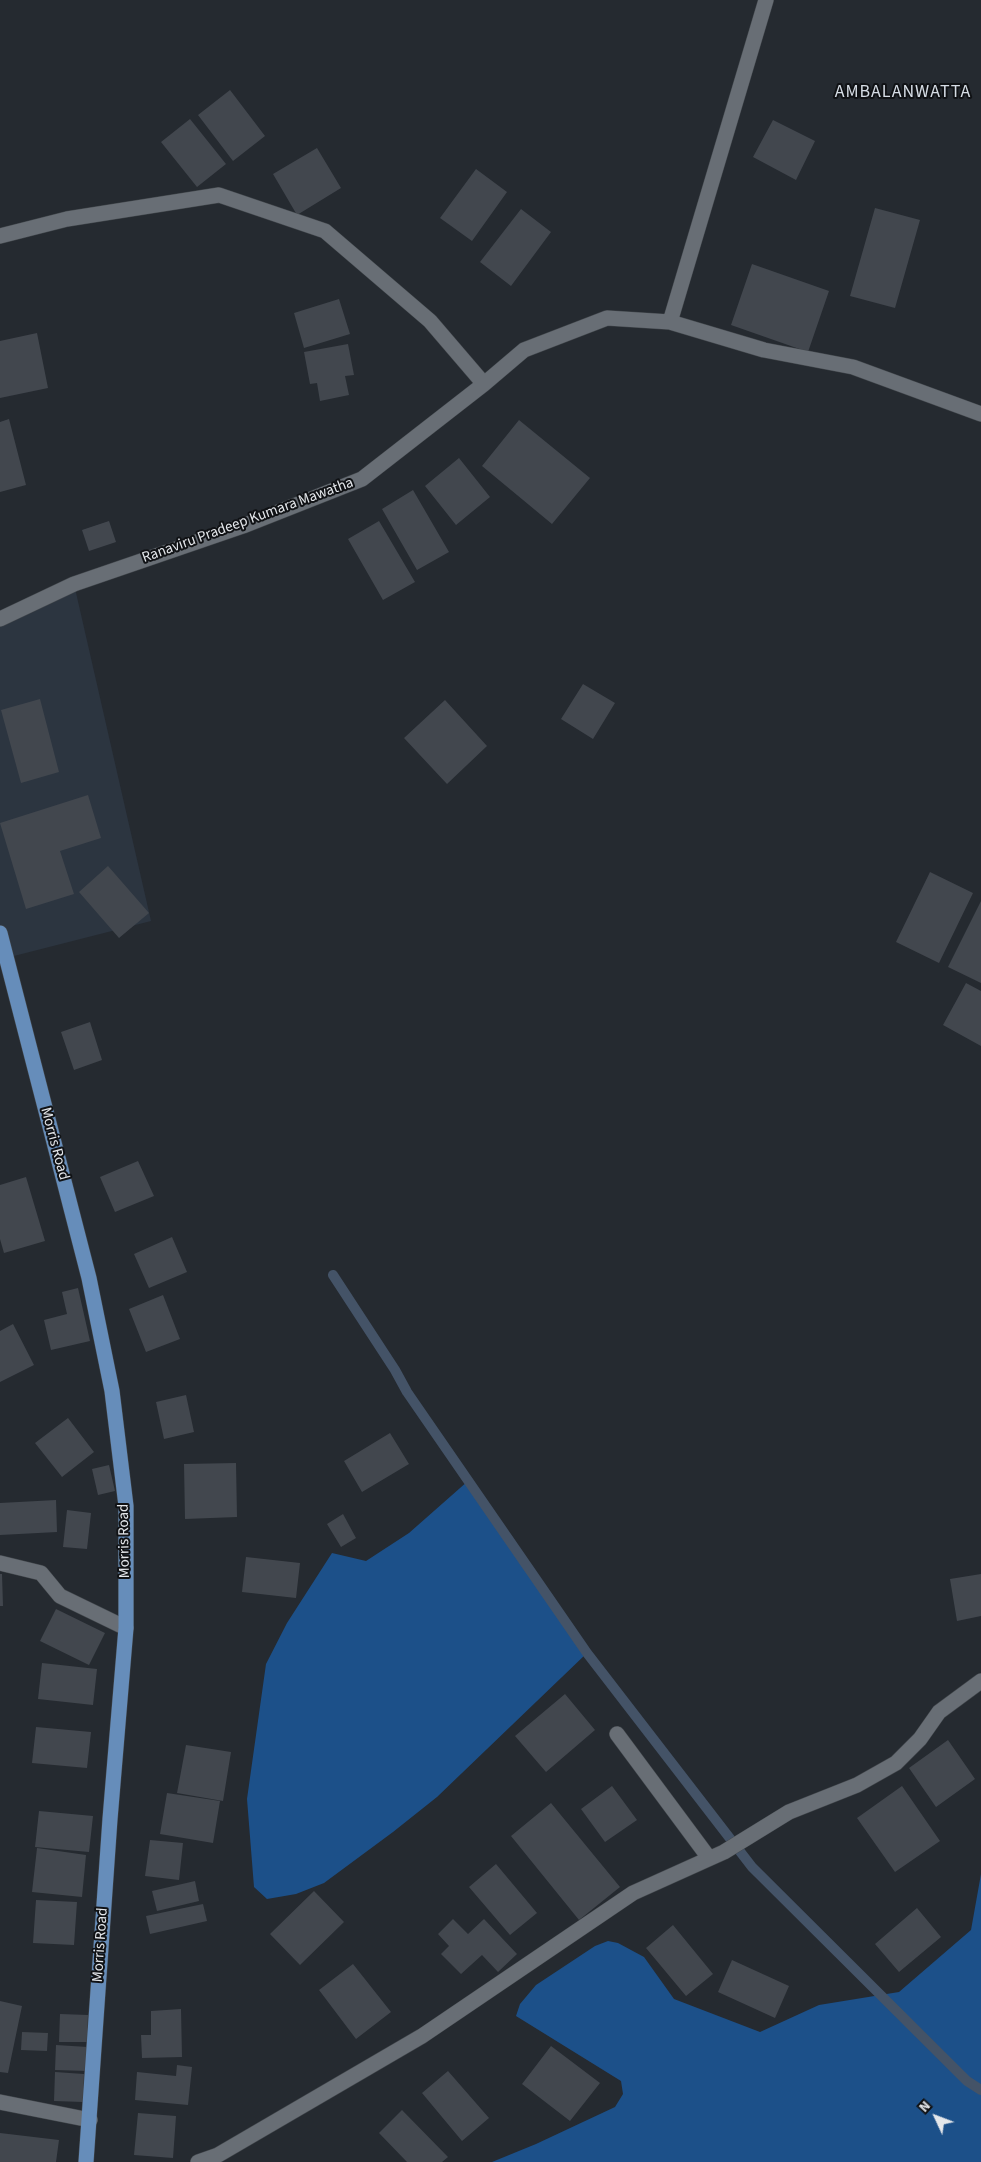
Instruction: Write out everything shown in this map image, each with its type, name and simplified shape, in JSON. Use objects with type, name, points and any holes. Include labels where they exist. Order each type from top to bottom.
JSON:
[{"type":"main road","name":"Morris Road","points":[[0,934],[89,1278],[112,1391],[126,1506],[126,1628],[110,1818],[86,2162]]},
{"type":"street","points":[[670,322],[766,0]]},
{"type":"street","points":[[0,236],[67,219],[218,195],[325,232],[430,321],[484,384]]},
{"type":"street","name":"Ranaviru Pradeep Kumara Mawatha","points":[[0,619],[74,584],[243,526],[362,479],[484,384],[524,350],[607,318],[670,322],[764,350],[852,367],[981,414]]},
{"type":"street","points":[[0,1563],[41,1573],[60,1596],[126,1628]]},
{"type":"street","points":[[198,2162],[218,2155],[422,2036],[634,1893],[724,1852],[752,1833],[789,1812],[857,1785],[896,1763],[920,1739],[939,1712],[981,1681]]},
{"type":"street","points":[[617,1734],[709,1858]]},
{"type":"street","points":[[0,2102],[90,2120]]},
{"type":"shaded area","points":[[74,584],[151,921],[6,958],[0,933],[0,619]]},
{"type":"shaded area","points":[[468,1481],[587,1653],[437,1797],[393,1832],[324,1883],[296,1894],[267,1899],[254,1887],[247,1799],[266,1664],[287,1623],[332,1553],[366,1561],[409,1533]]},
{"type":"shaded area","points":[[981,1874],[981,2162],[492,2162],[536,2144],[615,2107],[623,2094],[621,2081],[516,2016],[520,2004],[536,1985],[595,1946],[608,1941],[618,1943],[644,1957],[674,1999],[760,2032],[819,2005],[899,1992],[971,1930]]},
{"type":"building","points":[[230,90],[265,136],[233,161],[198,115]]},
{"type":"building","points":[[190,119],[226,164],[197,187],[161,142]]},
{"type":"building","points":[[773,120],[815,141],[796,180],[753,157]]},
{"type":"building","points":[[317,148],[341,188],[297,215],[273,174]]},
{"type":"building","points":[[476,169],[507,192],[472,241],[440,218]]},
{"type":"building","points":[[875,208],[920,220],[895,308],[850,296]]},
{"type":"building","points":[[521,209],[551,232],[511,286],[480,262]]},
{"type":"building","points":[[752,264],[829,291],[808,352],[731,325]]},
{"type":"building","points":[[339,299],[350,334],[304,348],[294,313]]},
{"type":"building","points":[[37,333],[48,388],[0,398],[0,341]]},
{"type":"building","points":[[348,344],[354,375],[345,376],[349,395],[320,401],[317,383],[310,384],[304,352]]},
{"type":"building","points":[[9,419],[26,485],[0,492],[0,422]]},
{"type":"building","points":[[519,420],[590,478],[552,524],[482,466]]},
{"type":"building","points":[[459,458],[490,497],[456,525],[425,486]]},
{"type":"building","points":[[413,490],[449,552],[417,570],[382,509]]},
{"type":"building","points":[[109,521],[116,542],[89,551],[82,530]]},
{"type":"building","points":[[379,521],[415,582],[383,600],[348,539]]},
{"type":"building","points":[[583,684],[615,703],[593,739],[561,719]]},
{"type":"building","points":[[40,699],[59,772],[21,783],[1,710]]},
{"type":"building","points":[[445,700],[487,746],[447,784],[404,738]]},
{"type":"building","points":[[88,795],[101,838],[60,851],[74,894],[26,909],[0,823]]},
{"type":"building","points":[[108,866],[149,913],[119,938],[79,892]]},
{"type":"building","points":[[930,872],[973,893],[939,963],[896,942]]},
{"type":"building","points":[[981,901],[981,983],[948,967]]},
{"type":"building","points":[[966,983],[981,991],[981,1046],[943,1025]]},
{"type":"building","points":[[90,1022],[102,1060],[74,1070],[61,1032]]},
{"type":"building","points":[[138,1161],[154,1196],[115,1212],[100,1177]]},
{"type":"building","points":[[26,1177],[45,1241],[4,1253],[0,1239],[0,1185]]},
{"type":"building","points":[[172,1237],[187,1272],[149,1288],[134,1254]]},
{"type":"building","points":[[78,1288],[90,1341],[51,1350],[44,1320],[67,1314],[62,1292]]},
{"type":"building","points":[[163,1295],[180,1339],[146,1352],[129,1309]]},
{"type":"building","points":[[13,1324],[34,1365],[0,1382],[0,1331]]},
{"type":"building","points":[[186,1395],[194,1432],[164,1439],[156,1402]]},
{"type":"building","points":[[68,1418],[94,1452],[62,1477],[35,1443]]},
{"type":"building","points":[[390,1433],[409,1464],[362,1492],[344,1461]]},
{"type":"building","points":[[236,1463],[237,1517],[185,1519],[184,1464]]},
{"type":"building","points":[[109,1465],[115,1491],[98,1495],[92,1469]]},
{"type":"building","points":[[56,1500],[57,1532],[0,1535],[0,1503]]},
{"type":"building","points":[[67,1510],[91,1513],[87,1549],[63,1547]]},
{"type":"building","points":[[343,1514],[356,1538],[341,1547],[327,1524]]},
{"type":"building","points":[[246,1557],[300,1563],[296,1598],[242,1592]]},
{"type":"building","points":[[0,1574],[2,1574],[3,1606],[0,1606]]},
{"type":"building","points":[[981,1574],[981,1616],[957,1621],[950,1579]]},
{"type":"building","points":[[56,1609],[105,1633],[89,1665],[40,1641]]},
{"type":"building","points":[[42,1663],[97,1669],[93,1705],[38,1699]]},
{"type":"building","points":[[565,1694],[595,1730],[546,1772],[515,1736]]},
{"type":"building","points":[[36,1727],[91,1732],[87,1768],[32,1763]]},
{"type":"building","points":[[948,1740],[975,1779],[936,1807],[909,1768]]},
{"type":"building","points":[[186,1745],[231,1752],[223,1801],[177,1793]]},
{"type":"building","points":[[612,1786],[637,1820],[605,1842],[581,1809]]},
{"type":"building","points":[[902,1786],[940,1841],[895,1872],[857,1818]]},
{"type":"building","points":[[167,1793],[220,1801],[213,1843],[160,1834]]},
{"type":"building","points":[[551,1803],[620,1887],[579,1920],[511,1836]]},
{"type":"building","points":[[39,1811],[93,1816],[89,1852],[35,1847]]},
{"type":"building","points":[[150,1840],[183,1843],[179,1880],[145,1876]]},
{"type":"building","points":[[37,1848],[86,1855],[82,1897],[32,1892]]},
{"type":"building","points":[[496,1864],[537,1913],[510,1935],[469,1887]]},
{"type":"building","points":[[195,1881],[199,1901],[157,1911],[152,1891]]},
{"type":"building","points":[[314,1891],[344,1922],[300,1965],[270,1934]]},
{"type":"building","points":[[36,1900],[77,1902],[74,1945],[33,1943]]},
{"type":"building","points":[[203,1904],[207,1921],[150,1934],[146,1916]]},
{"type":"building","points":[[917,1908],[941,1937],[899,1972],[875,1944]]},
{"type":"building","points":[[453,1919],[468,1934],[484,1919],[517,1954],[498,1972],[482,1955],[461,1974],[441,1954],[449,1946],[438,1934]]},
{"type":"building","points":[[673,1925],[713,1974],[686,1996],[646,1948]]},
{"type":"building","points":[[732,1960],[789,1986],[775,2018],[718,1992]]},
{"type":"building","points":[[353,1964],[391,2012],[356,2039],[319,1990]]},
{"type":"building","points":[[0,2001],[22,2006],[8,2073],[0,2072]]},
{"type":"building","points":[[181,2009],[182,2057],[142,2058],[141,2035],[151,2035],[151,2011]]},
{"type":"building","points":[[60,2014],[88,2015],[87,2042],[59,2042]]},
{"type":"building","points":[[22,2032],[48,2033],[47,2051],[21,2050]]},
{"type":"building","points":[[56,2045],[88,2047],[87,2071],[55,2070]]},
{"type":"building","points":[[551,2046],[600,2083],[570,2121],[522,2084]]},
{"type":"building","points":[[177,2065],[192,2067],[188,2105],[135,2100],[137,2072],[176,2076]]},
{"type":"building","points":[[448,2071],[489,2118],[462,2141],[422,2093]]},
{"type":"building","points":[[55,2072],[84,2074],[83,2102],[54,2101]]},
{"type":"building","points":[[402,2110],[448,2157],[442,2162],[407,2162],[379,2133]]},
{"type":"building","points":[[138,2113],[176,2116],[173,2158],[134,2155]]},
{"type":"building","points":[[0,2133],[59,2140],[56,2162],[0,2162]]},
{"type":"waterway","points":[[333,1275],[395,1370],[407,1392],[587,1653],[752,1867],[967,2081],[981,2090]]},
{"type":"district","name":"AMBALANWATTA","points":[[903,93]]}]
